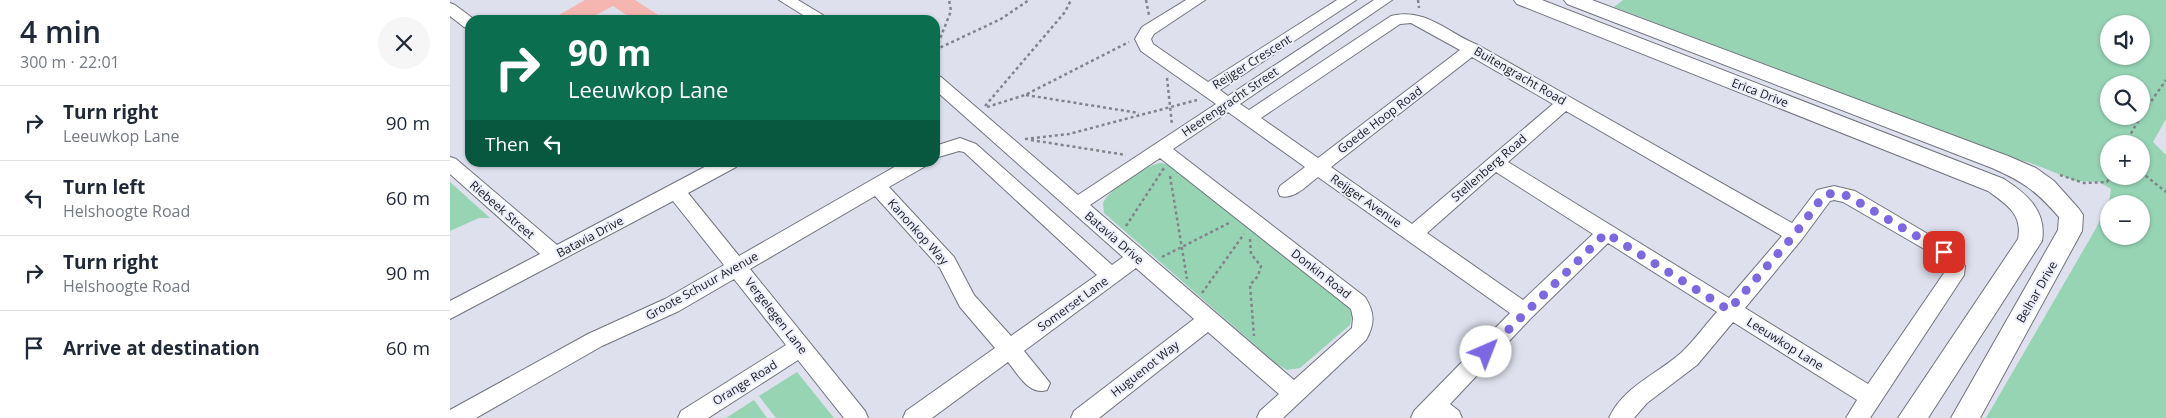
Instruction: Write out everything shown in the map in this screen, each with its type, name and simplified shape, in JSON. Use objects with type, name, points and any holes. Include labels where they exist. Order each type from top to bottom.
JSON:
[{"type":"main road","name":"Erica Drive","points":[[1524,0],[1996,185],[2014,197],[2029,213],[2034,228],[2030,241],[1912,418]]},
{"type":"main road","name":"Erica Drive","points":[[1574,0],[1966,148],[2028,174]]},
{"type":"main road","name":"Belhar Drive","points":[[1965,418],[2070,231],[2071,215],[2046,187],[2028,174]]},
{"type":"street","points":[[787,0],[813,15]]},
{"type":"street","points":[[1144,36],[1197,0]]},
{"type":"street","name":"Reijger Crescent","points":[[1144,36],[1144,42],[1148,48],[1216,96],[1348,0]]},
{"type":"street","name":"Heerengracht Street","points":[[1076,205],[1140,162],[1167,158],[1182,134],[1216,96],[1384,0]]},
{"type":"street","points":[[450,8],[465,20]]},
{"type":"street","name":"Buitengracht Road","points":[[1249,118],[1400,18],[1414,18],[1566,102],[1795,234]]},
{"type":"street","name":"Goede Hoop Road","points":[[1287,191],[1472,49]]},
{"type":"street","name":"Batavia Drive","points":[[940,85],[1142,262],[1186,293],[1208,320],[1294,394]]},
{"type":"street","name":"Reijger Avenue","points":[[1216,96],[1524,312]]},
{"type":"street","name":"Stellenberg Road","points":[[1413,234],[1566,102]]},
{"type":"street","points":[[940,151],[960,144],[970,148],[1111,276]]},
{"type":"street","name":"Donkin Road","points":[[1167,158],[1358,303],[1364,314],[1364,326],[1359,334],[1268,418]]},
{"type":"street","name":"Leeuwkop Lane","points":[[1495,163],[1871,397]]},
{"type":"street","name":"Riebeek Street","points":[[450,164],[555,256]]},
{"type":"street","name":"Batavia Drive","points":[[450,311],[721,167]]},
{"type":"street","name":"Groote Schuur Avenue","points":[[456,418],[595,340],[672,305],[909,167]]},
{"type":"street","name":"Kanonkop Way","points":[[877,186],[947,263],[967,301],[1010,350]]},
{"type":"street","name":"Vergelegen Lane","points":[[676,191],[857,418]]},
{"type":"street","points":[[1620,418],[1638,396],[1689,359],[1795,234],[1824,195],[1834,193],[1848,196],[1940,249],[1952,260],[1955,266],[1954,274],[1857,418]]},
{"type":"street","points":[[1436,413],[1524,312],[1606,233]]},
{"type":"street","name":"Somerset Lane","points":[[914,418],[1111,276],[1142,262]]},
{"type":"street","name":"Huguenot Way","points":[[1082,418],[1208,320]]},
{"type":"street","name":"Orange Road","points":[[689,418],[800,347]]},
{"type":"street","points":[[1010,350],[1039,383]]},
{"type":"path","points":[[940,40],[951,11],[949,0]]},
{"type":"path","points":[[940,48],[1001,19],[1024,1],[1029,0]]},
{"type":"path","points":[[1071,0],[1065,12],[983,108],[1025,95],[1117,47],[1144,36]]},
{"type":"path","points":[[1174,67],[1166,69],[1172,125],[1182,134]]},
{"type":"path","points":[[2150,103],[2166,80]]},
{"type":"path","points":[[1025,95],[1142,114]]},
{"type":"path","points":[[1027,139],[1079,134],[1170,105],[1216,96]]},
{"type":"path","points":[[998,137],[1027,139],[1079,149],[1105,150],[1131,156],[1140,162]]},
{"type":"path","points":[[1115,238],[1122,233],[1167,158]]},
{"type":"path","points":[[1167,158],[1186,293],[1200,296],[1249,221]]},
{"type":"path","points":[[2058,175],[2084,183],[2100,182]]},
{"type":"path","points":[[2150,179],[2166,192]]},
{"type":"path","points":[[1142,262],[1249,221]]},
{"type":"path","points":[[1247,353],[1255,347],[1250,285],[1258,276],[1261,266],[1251,254],[1249,221]]},
{"type":"green space","points":[[1623,0],[2166,0],[2166,119],[2153,142],[2166,155],[2166,418],[1986,418],[2100,220],[2100,245],[2150,245],[2150,195],[2110,195],[2111,189],[2104,185],[2150,185],[2150,135],[2100,135],[2100,183],[2076,181],[2028,162],[2014,159],[1614,7]]},
{"type":"green space","points":[[1161,163],[1169,165],[1349,307],[1352,316],[1350,325],[1300,368],[1287,370],[1278,365],[1104,213],[1103,203],[1112,191],[1138,173]]},
{"type":"green space","points":[[450,182],[490,218],[479,218],[450,231]]},
{"type":"green space","points":[[797,372],[834,418],[776,418],[759,396]]},
{"type":"green space","points":[[754,400],[767,418],[726,418]]},
{"type":"building","points":[[585,0],[635,0],[658,15],[626,15],[613,6],[596,15],[559,15]]},
{"type":"route","points":[[1486,352],[1524,312],[1606,233],[1729,310],[1795,234],[1824,195],[1834,193],[1848,196],[1944,252]]}]
